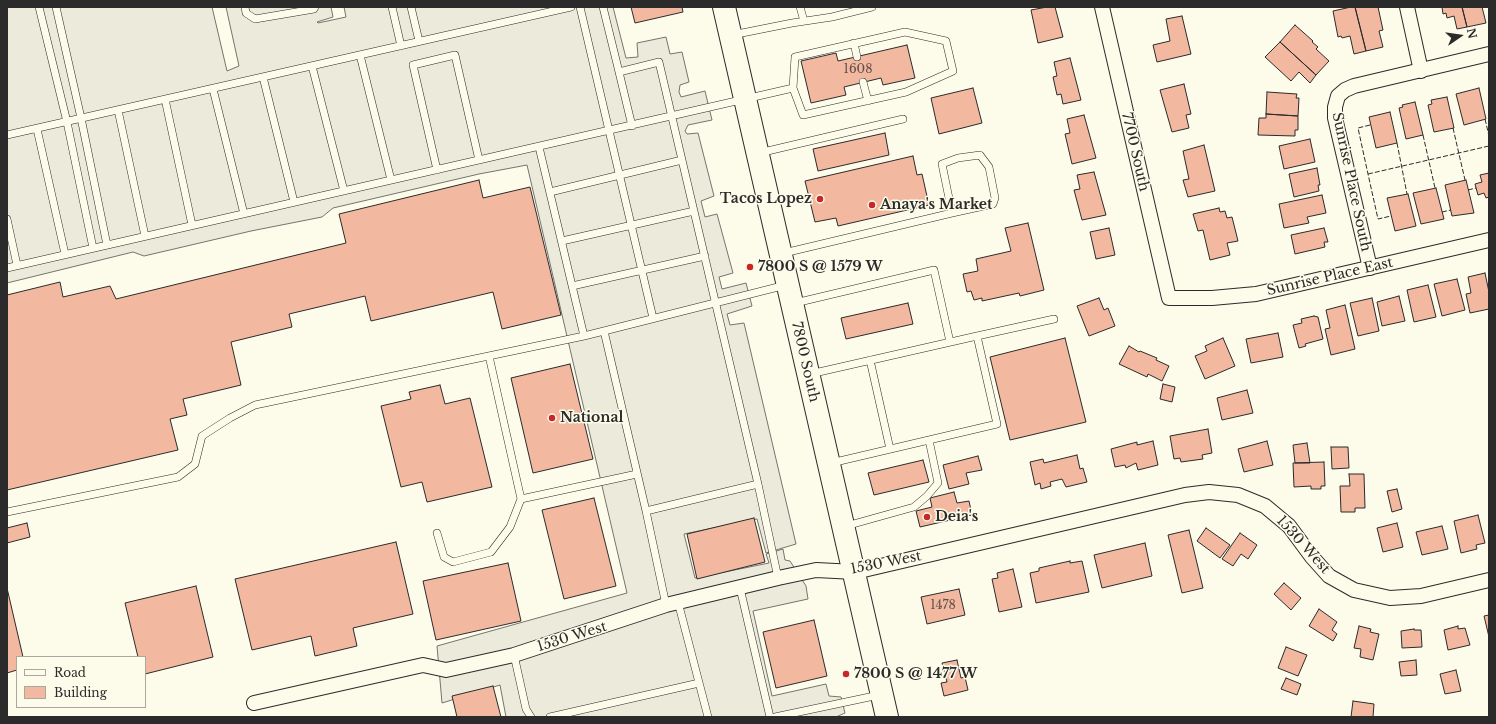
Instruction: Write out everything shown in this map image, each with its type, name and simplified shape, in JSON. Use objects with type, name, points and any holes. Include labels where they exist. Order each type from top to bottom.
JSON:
[{"type":"main road","name":"7800 South","points":[[724,7],[807,374],[855,572],[887,717]]},
{"type":"street","name":"7700 South","points":[[1102,7],[1169,298]]},
{"type":"street","points":[[1407,7],[1421,71],[1489,54]]},
{"type":"street","name":"Sunrise Place South","points":[[1370,268],[1335,118],[1335,106],[1338,96],[1345,90],[1354,86],[1421,71]]},
{"type":"street","name":"Sunrise Place East","points":[[1169,298],[1212,298],[1256,294],[1489,240]]},
{"type":"street","name":"1530 West","points":[[254,703],[423,665],[446,670],[514,655],[672,604],[778,578],[816,570],[855,572],[1177,497],[1209,492],[1238,495],[1265,506],[1289,526],[1312,557],[1329,576],[1354,590],[1390,598],[1421,596],[1489,580]]},
{"type":"lane","points":[[39,7],[67,122],[93,248]]},
{"type":"lane","points":[[56,7],[107,245]]},
{"type":"lane","points":[[245,7],[246,13],[255,20],[314,9],[315,7]]},
{"type":"lane","points":[[392,7],[401,46]]},
{"type":"lane","points":[[411,7],[419,41]]},
{"type":"lane","points":[[7,135],[571,7]]},
{"type":"lane","points":[[580,7],[653,318]]},
{"type":"lane","points":[[604,7],[632,126]]},
{"type":"lane","points":[[800,7],[804,21]]},
{"type":"lane","points":[[730,36],[832,17],[872,7]]},
{"type":"lane","points":[[905,32],[946,41],[953,70],[906,92],[803,115],[793,88],[795,57],[854,43],[905,32]]},
{"type":"lane","points":[[854,43],[857,57]]},
{"type":"lane","points":[[360,55],[391,180]]},
{"type":"lane","points":[[437,170],[413,65],[455,55],[479,160]]},
{"type":"lane","points":[[619,72],[659,62],[758,484],[778,578]]},
{"type":"lane","points":[[312,66],[344,191]]},
{"type":"lane","points":[[263,77],[294,202]]},
{"type":"lane","points":[[863,82],[868,101]]},
{"type":"lane","points":[[213,88],[244,214]]},
{"type":"lane","points":[[7,268],[793,88]]},
{"type":"lane","points":[[165,99],[192,225]]},
{"type":"lane","points":[[118,110],[145,236]]},
{"type":"lane","points":[[757,154],[902,120]]},
{"type":"lane","points":[[37,128],[65,254]]},
{"type":"lane","points":[[539,147],[584,336]]},
{"type":"lane","points":[[780,254],[952,212],[993,204],[995,198],[989,167],[980,155],[958,158],[942,164],[952,212]]},
{"type":"lane","points":[[550,192],[682,160]]},
{"type":"lane","points":[[562,241],[694,211]]},
{"type":"lane","points":[[7,219],[17,265]]},
{"type":"lane","points":[[572,286],[705,256]]},
{"type":"lane","points":[[7,512],[178,477],[195,464],[202,436],[230,418],[255,405],[584,336],[716,302],[789,294],[934,270],[950,342]]},
{"type":"lane","points":[[807,374],[1054,318]]},
{"type":"lane","points":[[604,331],[646,511],[672,604],[699,683],[708,717]]},
{"type":"lane","points":[[828,463],[997,424],[977,336]]},
{"type":"lane","points":[[437,534],[444,556],[453,562],[491,552],[510,527],[521,499],[489,356]]},
{"type":"lane","points":[[870,360],[890,449]]},
{"type":"lane","points":[[844,527],[914,507],[928,496],[938,483],[929,440]]},
{"type":"lane","points":[[521,499],[637,474]]},
{"type":"lane","points":[[646,511],[758,484]]},
{"type":"lane","points":[[740,588],[770,717]]},
{"type":"lane","points":[[514,655],[526,709],[531,717]]},
{"type":"lane","points":[[550,717],[699,683]]},
{"type":"lane","points":[[776,717],[882,694]]},
{"type":"shaded area","points":[[7,7],[212,7],[227,71],[239,66],[226,7],[331,7],[333,17],[317,22],[318,23],[346,17],[344,7],[613,7],[626,58],[638,57],[637,43],[666,37],[670,54],[682,52],[689,82],[680,85],[679,92],[681,97],[705,91],[712,120],[688,125],[685,131],[687,134],[698,133],[714,196],[701,201],[705,217],[717,214],[733,273],[719,277],[722,289],[746,283],[752,306],[727,314],[730,325],[744,323],[796,544],[766,553],[757,519],[684,534],[695,578],[769,563],[766,554],[783,549],[785,560],[790,561],[806,586],[808,599],[753,611],[772,696],[826,684],[829,696],[841,697],[845,713],[836,717],[506,717],[500,685],[442,703],[437,646],[627,593],[527,165],[479,174],[333,208],[322,217],[251,231],[144,256],[133,252],[7,283]]},
{"type":"building","points":[[631,7],[682,7],[683,12],[635,23]]},
{"type":"building","points":[[1055,7],[1063,37],[1038,43],[1031,10]]},
{"type":"building","points":[[1355,7],[1366,51],[1354,54],[1350,36],[1342,38],[1341,36],[1338,37],[1333,11]]},
{"type":"building","points":[[1355,7],[1378,7],[1383,30],[1379,31],[1383,47],[1366,51]]},
{"type":"building","points":[[1442,7],[1462,7],[1467,27],[1457,29],[1454,16],[1447,18],[1446,13],[1443,14]]},
{"type":"building","points":[[1462,7],[1482,7],[1486,23],[1467,27]]},
{"type":"building","points":[[1182,16],[1191,54],[1157,62],[1153,45],[1170,41],[1166,19]]},
{"type":"building","points":[[1295,25],[1313,41],[1312,42],[1318,47],[1316,49],[1329,61],[1316,75],[1280,42]]},
{"type":"building","points":[[1280,42],[1316,75],[1310,83],[1299,72],[1291,81],[1265,57]]},
{"type":"building","points":[[907,45],[915,78],[883,85],[881,78],[844,87],[846,95],[811,103],[801,61],[836,53],[838,61]]},
{"type":"building","points":[[1070,58],[1081,100],[1063,104],[1061,94],[1057,95],[1053,77],[1057,76],[1054,62]]},
{"type":"building","points":[[1184,84],[1191,114],[1186,115],[1189,128],[1172,132],[1160,90]]},
{"type":"building","points":[[973,88],[982,123],[939,134],[931,98]]},
{"type":"building","points":[[1479,88],[1486,119],[1464,125],[1456,94]]},
{"type":"building","points":[[1267,92],[1297,94],[1296,98],[1299,98],[1298,116],[1266,114]]},
{"type":"building","points":[[1447,97],[1454,128],[1434,132],[1428,105],[1432,104],[1431,100]]},
{"type":"building","points":[[1415,102],[1423,135],[1406,139],[1399,108],[1403,107],[1402,105]]},
{"type":"building","points":[[1390,112],[1397,143],[1376,148],[1369,117]]},
{"type":"building","points":[[1266,114],[1298,116],[1298,130],[1295,130],[1295,136],[1258,135],[1259,118],[1266,118]]},
{"type":"building","points":[[1084,115],[1096,158],[1072,164],[1065,134],[1070,133],[1067,119]]},
{"type":"building","points":[[885,133],[889,155],[818,171],[813,149]]},
{"type":"building","points":[[1310,139],[1315,162],[1284,169],[1279,146]]},
{"type":"building","points":[[1204,145],[1215,191],[1188,197],[1183,180],[1189,179],[1183,151]]},
{"type":"building","points":[[913,156],[917,175],[922,174],[929,205],[838,226],[836,218],[815,222],[805,181]]},
{"type":"building","points":[[1317,168],[1320,185],[1318,185],[1319,191],[1294,197],[1289,174]]},
{"type":"building","points":[[1094,172],[1106,215],[1082,220],[1074,190],[1080,189],[1077,175]]},
{"type":"building","points":[[1489,173],[1489,197],[1486,198],[1484,193],[1478,195],[1475,184],[1482,182],[1480,175]]},
{"type":"building","points":[[479,180],[483,198],[530,187],[561,315],[502,329],[493,292],[371,321],[365,296],[289,314],[292,327],[231,342],[241,385],[183,399],[187,415],[170,419],[178,450],[7,490],[7,295],[60,282],[63,297],[110,286],[116,299],[346,243],[339,214]]},
{"type":"building","points":[[1466,180],[1474,213],[1452,216],[1445,185]]},
{"type":"building","points":[[1436,188],[1444,219],[1421,224],[1413,193]]},
{"type":"building","points":[[1408,194],[1416,226],[1395,231],[1387,198]]},
{"type":"building","points":[[1322,195],[1326,213],[1307,217],[1309,223],[1284,228],[1279,204]]},
{"type":"building","points":[[1219,208],[1220,212],[1225,211],[1227,218],[1232,217],[1238,241],[1227,243],[1230,255],[1210,260],[1203,230],[1198,231],[1193,214]]},
{"type":"building","points":[[1028,223],[1044,290],[1020,296],[1019,293],[982,301],[982,298],[974,300],[971,291],[967,292],[963,274],[978,271],[976,259],[1011,251],[1005,228]]},
{"type":"building","points":[[1109,228],[1115,255],[1096,259],[1090,232]]},
{"type":"building","points":[[1324,228],[1328,242],[1324,242],[1325,247],[1295,254],[1291,235]]},
{"type":"building","points":[[1485,273],[1489,292],[1489,309],[1470,313],[1466,294],[1471,293],[1468,277]]},
{"type":"building","points":[[1457,279],[1465,310],[1442,316],[1434,284]]},
{"type":"building","points":[[1428,285],[1436,317],[1414,322],[1407,290]]},
{"type":"building","points":[[1399,296],[1405,321],[1382,326],[1377,302]]},
{"type":"building","points":[[1099,298],[1104,310],[1108,308],[1115,326],[1089,336],[1077,306]]},
{"type":"building","points":[[1372,298],[1379,331],[1358,336],[1350,303]]},
{"type":"building","points":[[908,303],[913,324],[846,339],[841,318]]},
{"type":"building","points":[[1345,305],[1355,349],[1331,355],[1325,329],[1330,328],[1326,310]]},
{"type":"building","points":[[1314,316],[1318,317],[1323,339],[1305,344],[1306,346],[1299,348],[1293,325],[1302,323],[1301,319]]},
{"type":"building","points":[[1278,333],[1283,357],[1251,363],[1246,339]]},
{"type":"building","points":[[1065,338],[1086,422],[1010,440],[990,357]]},
{"type":"building","points":[[1223,338],[1235,366],[1205,379],[1195,356],[1207,351],[1205,346]]},
{"type":"building","points":[[1129,346],[1139,352],[1140,351],[1157,358],[1156,360],[1169,366],[1162,381],[1148,374],[1147,377],[1119,364]]},
{"type":"building","name":"National","points":[[570,364],[593,459],[533,473],[511,378]]},
{"type":"building","points":[[1163,384],[1175,387],[1172,402],[1160,399]]},
{"type":"building","points":[[440,385],[445,404],[470,398],[492,487],[427,502],[422,482],[401,487],[381,406],[411,399],[409,392]]},
{"type":"building","points":[[1247,390],[1253,413],[1222,420],[1217,398]]},
{"type":"building","points":[[1208,429],[1212,453],[1202,455],[1203,459],[1181,462],[1180,458],[1174,459],[1170,436]]},
{"type":"building","points":[[1153,441],[1158,465],[1138,470],[1136,463],[1126,468],[1125,465],[1115,467],[1111,449],[1137,442],[1137,445]]},
{"type":"building","points":[[1267,441],[1273,465],[1244,472],[1238,449]]},
{"type":"building","points":[[1307,443],[1310,463],[1295,463],[1293,445]]},
{"type":"building","points":[[1331,447],[1348,447],[1349,468],[1332,469]]},
{"type":"building","points":[[1077,455],[1080,469],[1083,468],[1087,482],[1066,487],[1062,479],[1050,482],[1051,486],[1041,489],[1040,483],[1035,485],[1030,462],[1043,459],[1044,463]]},
{"type":"building","points":[[978,456],[982,470],[966,473],[969,484],[949,489],[943,465]]},
{"type":"building","points":[[923,460],[929,482],[874,495],[868,473]]},
{"type":"building","points":[[1324,462],[1325,486],[1321,486],[1321,489],[1311,489],[1311,486],[1294,487],[1293,463]]},
{"type":"building","points":[[1349,474],[1364,474],[1365,508],[1355,508],[1355,512],[1341,512],[1340,486],[1350,486]]},
{"type":"building","points":[[1397,489],[1402,509],[1392,512],[1387,491]]},
{"type":"building","points":[[954,492],[957,503],[969,501],[972,515],[920,527],[916,511],[932,507],[930,498]]},
{"type":"building","points":[[594,498],[616,586],[564,599],[542,510]]},
{"type":"building","points":[[1478,515],[1485,543],[1476,545],[1477,549],[1461,553],[1454,521]]},
{"type":"building","points":[[754,518],[765,562],[697,579],[687,534]]},
{"type":"building","points":[[27,523],[30,537],[7,543],[7,528]]},
{"type":"building","points":[[1397,523],[1403,547],[1383,552],[1377,528]]},
{"type":"building","points":[[1442,526],[1448,549],[1422,555],[1416,532]]},
{"type":"building","points":[[1206,528],[1230,545],[1220,558],[1197,541]]},
{"type":"building","points":[[1189,530],[1203,588],[1182,593],[1168,535]]},
{"type":"building","points":[[1240,533],[1257,545],[1248,559],[1241,554],[1233,566],[1222,559]]},
{"type":"building","points":[[396,542],[413,614],[353,628],[357,646],[315,656],[311,636],[252,650],[235,579]]},
{"type":"building","points":[[1145,543],[1152,576],[1102,588],[1094,555]]},
{"type":"building","points":[[1070,561],[1070,563],[1082,561],[1089,592],[1036,603],[1030,573],[1039,571],[1039,568]]},
{"type":"building","points":[[508,563],[521,621],[436,640],[423,581]]},
{"type":"building","points":[[1013,569],[1022,607],[999,612],[992,579],[998,578],[997,573]]},
{"type":"building","points":[[1284,583],[1301,598],[1291,610],[1274,594]]},
{"type":"building","points":[[196,586],[213,657],[146,674],[146,656],[138,656],[125,603]]},
{"type":"building","points":[[7,588],[23,656],[16,656],[16,670],[7,673]]},
{"type":"building","points":[[959,589],[965,615],[927,624],[921,597]]},
{"type":"building","points":[[1319,609],[1337,622],[1332,630],[1337,634],[1333,641],[1309,626]]},
{"type":"building","points":[[1489,615],[1489,637],[1484,616]]},
{"type":"building","points":[[814,620],[827,676],[776,688],[763,632]]},
{"type":"building","points":[[1359,626],[1371,629],[1370,632],[1379,634],[1373,660],[1360,657],[1361,649],[1354,648]]},
{"type":"building","points":[[1458,626],[1458,629],[1465,628],[1470,645],[1448,650],[1444,630]]},
{"type":"building","points":[[1414,629],[1421,630],[1422,647],[1402,648],[1401,631]]},
{"type":"building","points":[[1286,647],[1307,655],[1298,676],[1278,668]]},
{"type":"building","points":[[957,660],[961,678],[965,677],[968,690],[944,696],[941,683],[947,682],[942,663]]},
{"type":"building","points":[[1416,660],[1417,675],[1401,676],[1399,662]]},
{"type":"building","points":[[1456,670],[1461,691],[1445,694],[1440,674]]},
{"type":"building","points":[[1286,678],[1301,684],[1297,695],[1281,689]]},
{"type":"building","points":[[493,686],[501,717],[457,717],[452,696]]},
{"type":"building","points":[[1353,701],[1374,704],[1373,717],[1351,717]]},
{"type":"fence","points":[[1485,119],[1489,136]]},
{"type":"fence","points":[[1370,125],[1358,128],[1378,219],[1391,216]]},
{"type":"fence","points":[[1453,128],[1465,180]]},
{"type":"fence","points":[[1423,135],[1435,188]]},
{"type":"fence","points":[[1397,143],[1407,194]]},
{"type":"fence","points":[[1368,174],[1489,146]]},
{"type":"fence","points":[[1468,190],[1476,188]]},
{"type":"fence","points":[[1442,212],[1451,210]]},
{"type":"place","name":"Tacos Lopez","points":[[820,199]]},
{"type":"place","name":"Anaya's Market","points":[[872,205]]},
{"type":"place","name":"7800 S @ 1579 W","points":[[750,267]]},
{"type":"place","name":"National","points":[[552,418]]},
{"type":"place","name":"Deia's","points":[[927,517]]},
{"type":"place","name":"7800 S @ 1477 W","points":[[846,674]]}]
